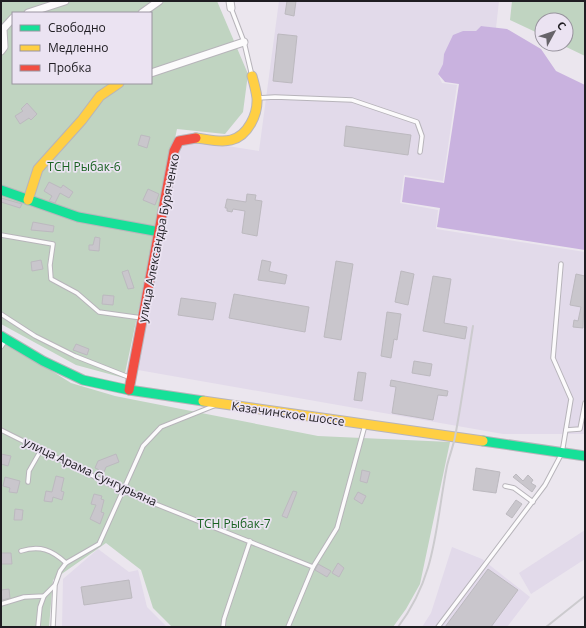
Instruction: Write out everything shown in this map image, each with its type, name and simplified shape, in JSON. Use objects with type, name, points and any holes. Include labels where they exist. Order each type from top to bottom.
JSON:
[{"type":"street","points":[[31,12],[65,1]]},
{"type":"street","points":[[143,12],[159,1]]},
{"type":"street","points":[[1,51],[4,47],[3,29],[12,19]]},
{"type":"street","points":[[152,73],[244,42]]},
{"type":"street","name":"улица Александра Буряченко","points":[[129,390],[160,232],[174,151],[179,141],[188,137],[226,141],[241,135],[255,116],[257,98],[252,76]]},
{"type":"street","points":[[28,200],[38,169],[82,120],[100,96],[118,84]]},
{"type":"street","points":[[1,190],[78,217],[160,232]]},
{"type":"street","name":"Казачинское шоссе","points":[[3,341],[83,380],[129,390],[562,454],[585,456]]},
{"type":"lane","points":[[230,5],[244,42],[252,76]]},
{"type":"lane","points":[[257,98],[275,97],[352,100],[417,122],[422,136],[420,152]]},
{"type":"lane","points":[[1,235],[53,244],[50,265],[51,279],[77,293],[99,312],[143,319]]},
{"type":"lane","points":[[438,627],[545,486],[562,454],[571,399],[553,358],[561,264]]},
{"type":"lane","points":[[1,314],[35,336],[76,356],[131,378]]},
{"type":"lane","points":[[566,430],[580,429],[585,403]]},
{"type":"lane","points":[[53,627],[55,585],[60,571],[66,564],[99,544],[143,446],[162,427],[219,404]]},
{"type":"lane","points":[[288,627],[313,566],[337,528],[365,425]]},
{"type":"lane","name":"улица Арама Сунгурьяна","points":[[1,430],[123,491],[313,566]]},
{"type":"lane","points":[[28,482],[29,471],[41,450]]},
{"type":"lane","points":[[505,486],[514,488],[533,502]]},
{"type":"lane","points":[[223,627],[250,541]]},
{"type":"lane","points":[[21,552],[29,548],[45,549],[55,553],[66,564]]},
{"type":"lane","points":[[38,627],[40,608],[44,596],[55,585]]},
{"type":"lane","points":[[1,604],[24,597],[44,596]]},
{"type":"shaded area","points":[[279,1],[499,1],[496,28],[481,26],[476,31],[463,31],[444,54],[443,64],[438,74],[442,83],[457,85],[443,181],[404,175],[400,203],[438,210],[436,229],[585,252],[585,434],[503,434],[138,370],[178,145],[189,140],[259,151]]},
{"type":"shaded area","points":[[481,26],[507,29],[534,45],[534,52],[543,52],[556,71],[585,85],[585,250],[437,227],[440,208],[402,202],[405,177],[444,183],[459,84],[445,82],[438,74],[443,64],[444,54],[453,35],[463,31],[476,31]]},
{"type":"shaded area","points":[[585,530],[585,559],[531,594],[519,573]]},
{"type":"shaded area","points":[[452,547],[482,559],[530,597],[507,627],[422,627],[431,613]]},
{"type":"shaded area","points":[[98,549],[129,572],[138,570],[147,607],[167,627],[62,627],[63,579]]},
{"type":"green space","name":"ТСН Рыбак-6","points":[[1,1],[217,1],[248,74],[243,112],[225,134],[177,129],[124,378],[76,365],[1,324]]},
{"type":"green space","points":[[512,1],[585,1],[585,56],[574,51],[574,12],[534,12],[534,31],[510,20]]},
{"type":"green space","name":"ТСН Рыбак-7","points":[[1,339],[71,383],[115,396],[318,436],[450,442],[420,584],[406,609],[393,627],[172,627],[153,608],[141,570],[106,543],[53,580],[49,627],[1,627]]},
{"type":"building","points":[[287,1],[296,1],[294,16],[285,14]]},
{"type":"building","points":[[278,34],[297,36],[292,83],[273,81]]},
{"type":"building","points":[[27,103],[37,114],[31,120],[29,118],[20,124],[15,116],[23,111],[21,109]]},
{"type":"building","points":[[346,126],[411,135],[408,155],[344,146]]},
{"type":"building","points":[[141,135],[150,137],[147,148],[138,145]]},
{"type":"building","points":[[49,182],[61,188],[63,185],[73,192],[69,198],[60,193],[55,203],[49,201],[52,196],[44,191]]},
{"type":"building","points":[[148,189],[159,194],[155,205],[143,200]]},
{"type":"building","points":[[247,194],[256,195],[255,200],[262,201],[257,236],[242,233],[245,211],[233,209],[232,212],[227,211],[227,208],[225,208],[227,199],[246,202]]},
{"type":"building","points":[[1,198],[22,204],[20,208],[1,202]]},
{"type":"building","points":[[33,222],[54,226],[53,232],[31,230]]},
{"type":"building","points":[[95,237],[100,238],[99,251],[89,250],[89,245],[93,245]]},
{"type":"building","points":[[41,260],[43,269],[32,271],[31,262]]},
{"type":"building","points":[[262,260],[271,262],[269,271],[287,275],[285,284],[258,280]]},
{"type":"building","points":[[336,261],[353,264],[341,340],[324,337]]},
{"type":"building","points":[[128,270],[134,288],[128,289],[122,272]]},
{"type":"building","points":[[401,271],[414,274],[408,305],[395,302]]},
{"type":"building","points":[[576,274],[585,276],[583,328],[573,327],[574,320],[578,321],[581,307],[570,305]]},
{"type":"building","points":[[433,276],[451,279],[444,323],[467,327],[465,339],[423,331]]},
{"type":"building","points":[[234,294],[309,307],[305,332],[229,318]]},
{"type":"building","points":[[103,295],[114,296],[113,305],[102,304]]},
{"type":"building","points":[[181,298],[216,303],[213,320],[178,315]]},
{"type":"building","points":[[387,312],[401,314],[397,340],[394,339],[391,358],[381,356]]},
{"type":"building","points":[[76,344],[89,349],[87,355],[73,350]]},
{"type":"building","points":[[414,361],[432,364],[430,376],[412,373]]},
{"type":"building","points":[[358,372],[366,373],[362,401],[354,400]]},
{"type":"building","points":[[391,380],[448,391],[447,396],[438,395],[433,420],[392,413],[396,387],[390,386]]},
{"type":"building","points":[[1,454],[11,456],[8,466],[1,464]]},
{"type":"building","points":[[116,454],[119,462],[106,467],[104,472],[95,468],[98,461]]},
{"type":"building","points":[[476,468],[500,472],[496,493],[473,490]]},
{"type":"building","points":[[362,470],[370,472],[367,483],[360,481]]},
{"type":"building","points":[[516,474],[523,481],[528,475],[533,480],[531,483],[536,486],[532,492],[513,477]]},
{"type":"building","points":[[56,476],[64,478],[61,491],[64,492],[62,500],[53,497],[52,502],[44,501],[46,491],[52,492]]},
{"type":"building","points":[[5,477],[20,481],[17,493],[9,492],[10,488],[3,486]]},
{"type":"building","points":[[293,491],[297,492],[287,518],[282,516]]},
{"type":"building","points":[[358,492],[366,496],[362,504],[354,499]]},
{"type":"building","points":[[94,494],[102,496],[101,499],[104,500],[101,512],[104,513],[100,524],[90,519],[96,505],[91,504]]},
{"type":"building","points":[[516,500],[522,504],[512,518],[506,514]]},
{"type":"building","points":[[15,509],[23,510],[22,520],[14,520]]},
{"type":"building","points":[[1,553],[11,553],[12,564],[1,564]]},
{"type":"building","points":[[338,563],[344,568],[339,577],[332,573]]},
{"type":"building","points":[[318,564],[331,571],[327,577],[315,570]]},
{"type":"building","points":[[488,569],[518,590],[491,627],[445,627]]},
{"type":"building","points":[[129,580],[132,598],[84,605],[81,587]]},
{"type":"building","points":[[9,589],[10,598],[2,600],[1,590]]},
{"type":"railway","points":[[398,627],[411,608],[420,588],[433,550],[447,466],[458,423],[473,326]]},
{"type":"railway","points":[[546,627],[585,596]]},
{"type":"traffic: fast","points":[[1,190],[78,217],[160,232]]},
{"type":"traffic: fast","points":[[1,336],[43,361],[83,380],[129,390],[203,401]]},
{"type":"traffic: fast","points":[[483,441],[585,456]]},
{"type":"traffic: slow","points":[[196,138],[227,141],[237,138],[247,129],[254,117],[257,104],[257,95],[252,76]]},
{"type":"traffic: slow","points":[[28,200],[38,169],[82,120],[100,96],[118,84]]},
{"type":"traffic: slow","points":[[203,401],[483,441]]},
{"type":"traffic: jam","points":[[129,390],[174,151],[179,141],[196,138]]}]
